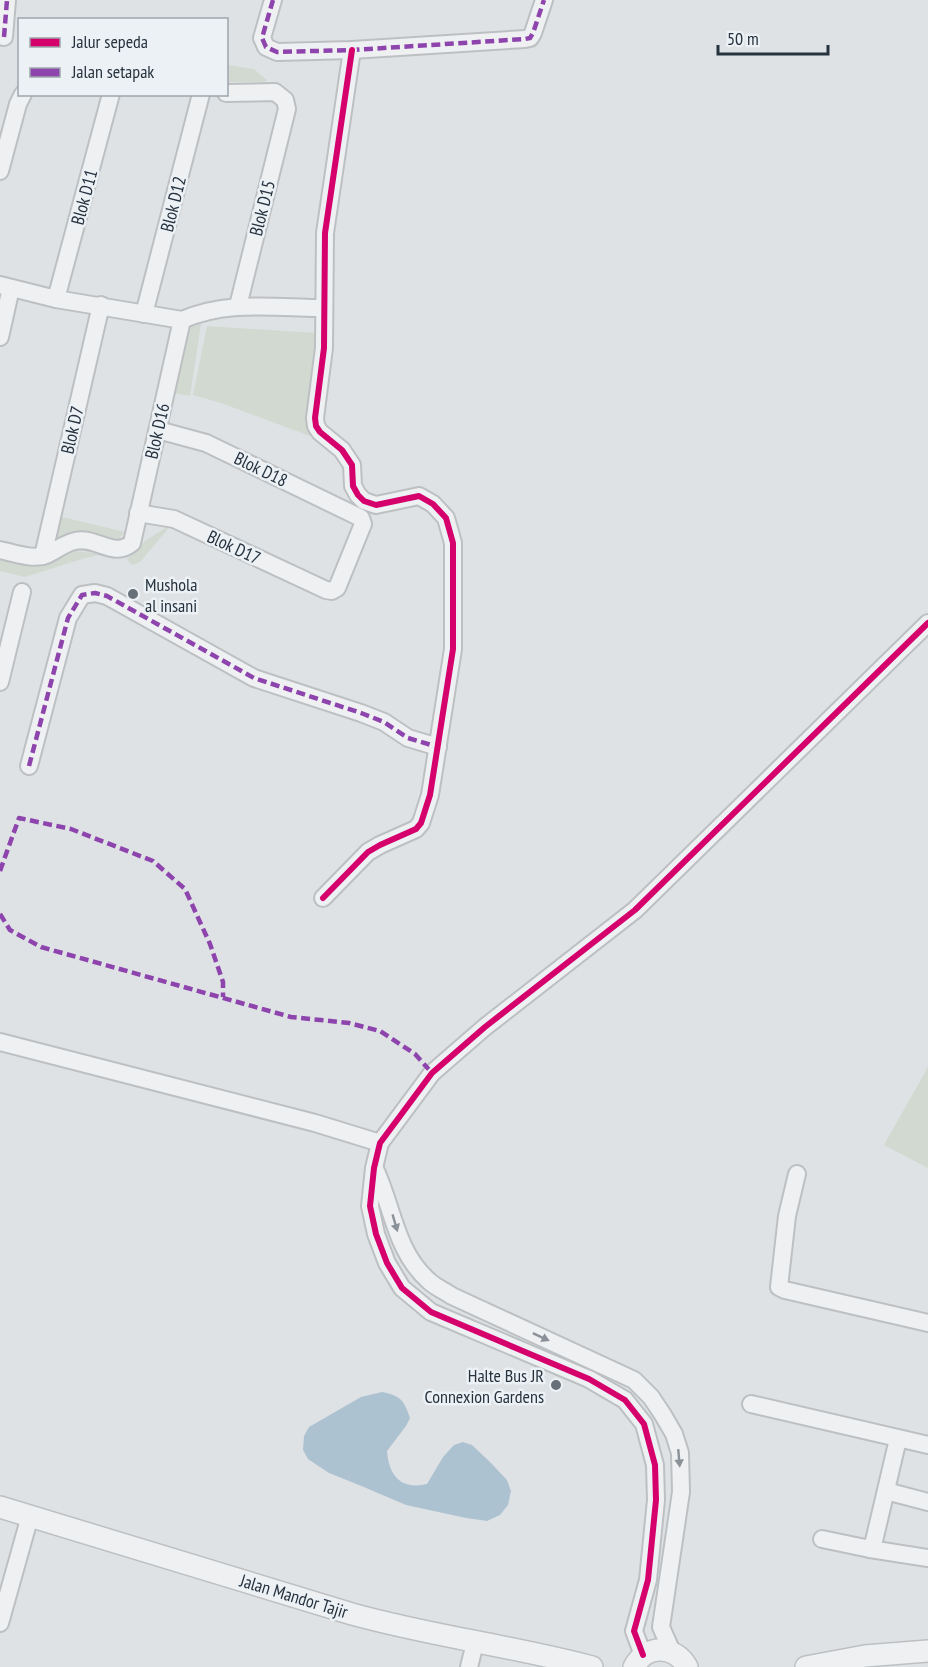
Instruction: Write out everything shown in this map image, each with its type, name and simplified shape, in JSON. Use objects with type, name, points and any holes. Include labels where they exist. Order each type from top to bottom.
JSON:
[{"type":"street","points":[[4,37],[7,0]]},
{"type":"street","points":[[273,0],[262,38],[266,47],[277,52],[352,50],[525,39],[530,38],[534,33],[544,0]]},
{"type":"street","points":[[322,898],[368,852],[380,844],[416,830],[421,823],[430,795],[453,649],[453,543],[446,518],[433,504],[418,496],[376,505],[364,501],[353,486],[352,465],[342,450],[316,426],[315,418],[324,348],[325,233],[352,50]]},
{"type":"street","name":"Blok D15","points":[[228,93],[275,92],[285,100],[287,109],[238,306]]},
{"type":"street","name":"Blok D11","points":[[56,298],[110,96]]},
{"type":"street","name":"Blok D12","points":[[144,314],[200,96]]},
{"type":"street","points":[[0,171],[21,99]]},
{"type":"street","points":[[0,337],[6,286],[56,298],[182,320],[201,312],[238,306],[316,308]]},
{"type":"street","name":"Blok D7","points":[[43,556],[101,305]]},
{"type":"street","name":"Blok D16","points":[[43,556],[75,540],[95,542],[116,550],[132,543],[182,320]]},
{"type":"street","name":"Blok D18","points":[[158,430],[206,443],[361,518],[363,524],[337,588],[332,591],[326,590]]},
{"type":"street","name":"Blok D17","points":[[138,513],[174,519],[326,590]]},
{"type":"street","points":[[0,550],[29,556],[43,556]]},
{"type":"street","points":[[0,682],[22,592]]},
{"type":"street","points":[[29,766],[68,618],[82,595],[95,592],[122,603],[254,678],[361,713],[384,722],[408,738],[438,747]]},
{"type":"street","points":[[687,1667],[681,1657],[662,1650],[652,1651],[638,1661],[634,1631],[648,1580],[656,1500],[655,1464],[645,1424],[625,1400],[589,1379],[431,1312],[402,1288],[387,1263],[376,1234],[370,1206],[374,1168],[380,1143],[432,1072],[485,1027],[634,910],[928,623]]},
{"type":"street","points":[[0,1042],[315,1123],[380,1143]]},
{"type":"street","points":[[374,1168],[387,1196],[402,1246],[412,1263],[429,1282],[452,1296],[634,1380],[651,1396],[663,1415],[674,1434],[680,1453],[681,1492],[661,1628],[672,1652]]},
{"type":"street","points":[[797,1174],[787,1216],[779,1287],[928,1323]]},
{"type":"street","points":[[751,1404],[928,1445]]},
{"type":"street","points":[[870,1549],[874,1541],[898,1439]]},
{"type":"street","points":[[886,1491],[928,1502]]},
{"type":"street","name":"Jalan Mandor Tajir","points":[[0,1507],[403,1628],[558,1658],[592,1667]]},
{"type":"street","points":[[0,1623],[30,1515]]},
{"type":"street","points":[[822,1539],[928,1558]]},
{"type":"street","points":[[469,1667],[475,1642]]},
{"type":"street","points":[[806,1667],[865,1656],[928,1651]]},
{"type":"shaded area","points":[[228,65],[254,69],[267,80],[265,82],[228,82]]},
{"type":"shaded area","points":[[191,323],[201,324],[190,396],[174,393]]},
{"type":"shaded area","points":[[207,326],[332,334],[324,396],[310,436],[193,395]]},
{"type":"shaded area","points":[[58,516],[125,532],[118,539],[79,534],[52,541]]},
{"type":"shaded area","points":[[172,524],[140,562],[132,565],[127,559],[146,540]]},
{"type":"shaded area","points":[[75,551],[105,554],[25,577],[0,571],[0,557],[30,564]]},
{"type":"shaded area","points":[[928,1067],[928,1168],[884,1145]]},
{"type":"water","points":[[382,1392],[394,1395],[401,1400],[410,1418],[387,1451],[390,1468],[398,1479],[410,1485],[427,1484],[443,1457],[454,1445],[463,1442],[472,1445],[507,1480],[511,1491],[508,1505],[500,1515],[487,1521],[406,1505],[329,1473],[308,1459],[303,1450],[304,1436],[309,1427],[361,1397]]},
{"type":"marked path","points":[[4,37],[7,0]]},
{"type":"marked path","points":[[273,0],[262,38],[266,47],[277,52],[352,50],[525,39],[530,38],[533,33],[544,0]]},
{"type":"marked path","points":[[29,766],[68,618],[82,595],[95,593],[107,596],[254,678],[361,713],[384,722],[408,738],[438,747]]},
{"type":"marked path","points":[[0,871],[19,818],[71,829],[153,861],[185,889],[210,944],[223,982],[223,997]]},
{"type":"marked path","points":[[0,914],[10,930],[41,947],[291,1017],[349,1023],[380,1031],[415,1054],[432,1073]]},
{"type":"cycle path","points":[[323,898],[368,852],[416,829],[421,823],[430,795],[453,649],[453,543],[446,518],[433,504],[419,496],[376,505],[364,501],[353,486],[352,465],[342,450],[316,426],[315,418],[324,348],[325,233],[352,50]]},
{"type":"cycle path","points":[[643,1655],[634,1631],[648,1580],[656,1500],[655,1465],[644,1424],[625,1400],[589,1379],[431,1312],[402,1288],[387,1263],[376,1234],[370,1206],[374,1168],[380,1143],[432,1073],[485,1027],[635,910],[928,623]]},
{"type":"place","name":"Mushola al insani","points":[[133,594]]},
{"type":"place","name":"Halte Bus JR Connexion Gardens","points":[[556,1385]]}]
